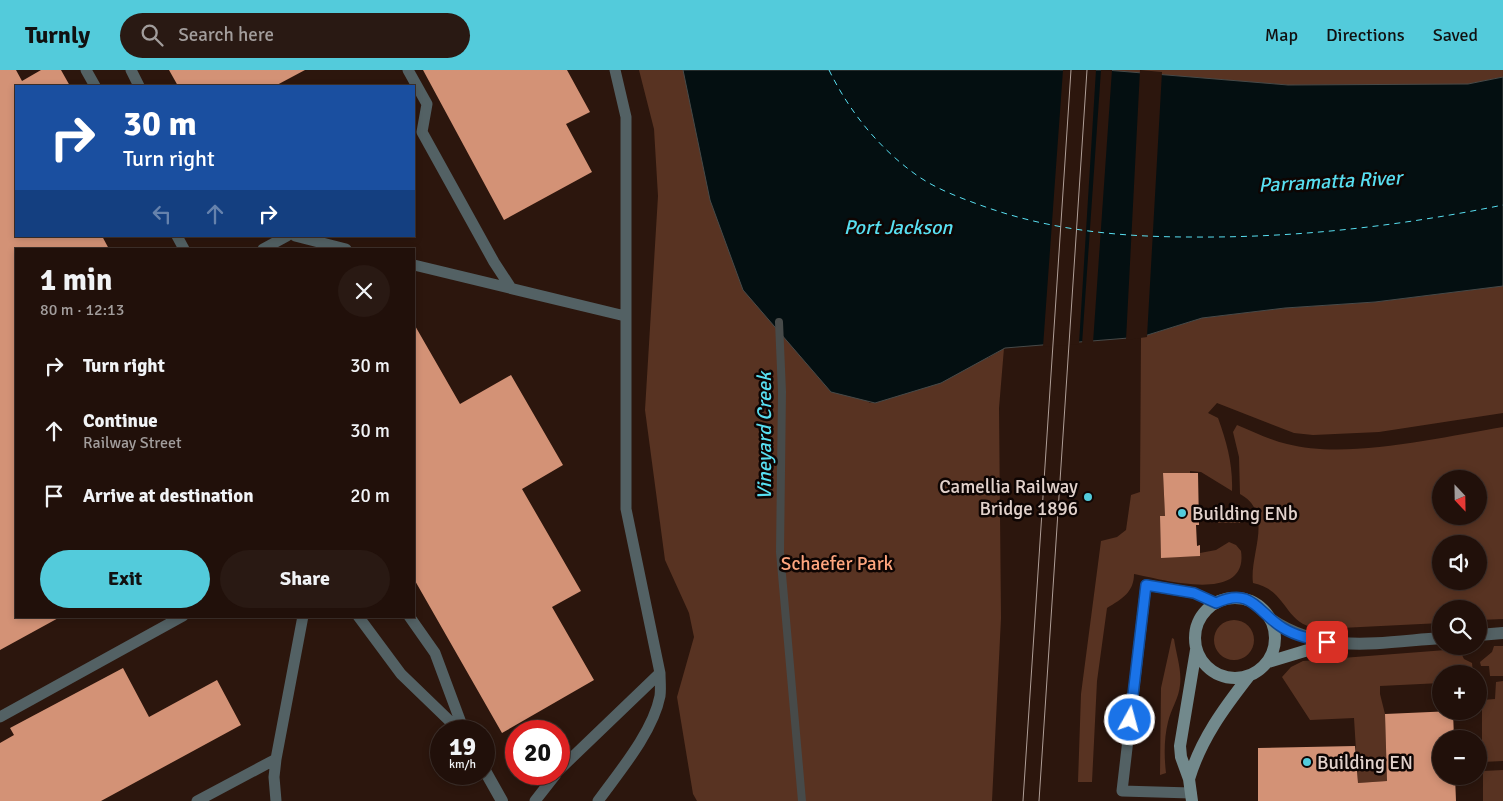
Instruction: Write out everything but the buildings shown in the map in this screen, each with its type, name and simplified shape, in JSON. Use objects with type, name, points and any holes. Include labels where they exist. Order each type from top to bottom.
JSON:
[{"type":"street","points":[[1191,797],[1189,779],[1181,757],[1180,746],[1196,650],[1195,634],[1200,619],[1216,603],[1231,598],[1246,599],[1258,605],[1272,620],[1298,636],[1342,645]]},
{"type":"street","points":[[1189,779],[1209,731],[1250,676],[1268,662],[1273,652],[1275,641],[1272,620]]},
{"type":"street","points":[[1487,634],[1503,633]]},
{"type":"street","points":[[1268,662],[1308,650],[1342,645],[1432,639]]},
{"type":"street","points":[[1196,650],[1204,664],[1216,673],[1232,678],[1250,676]]},
{"type":"street","points":[[493,785],[502,801]]},
{"type":"lane","points":[[86,70],[94,85]]},
{"type":"lane","points":[[130,70],[138,85]]},
{"type":"lane","points":[[408,70],[427,104],[422,132],[511,288]]},
{"type":"lane","points":[[598,801],[645,733],[656,713],[660,694],[660,673],[626,508],[626,117],[614,70]]},
{"type":"lane","points":[[264,248],[285,237]]},
{"type":"lane","points":[[299,237],[342,248]]},
{"type":"lane","points":[[415,265],[625,316]]},
{"type":"lane","points":[[1191,797],[1122,791],[1146,585],[1194,593],[1216,603]]},
{"type":"lane","points":[[0,717],[179,618]]},
{"type":"lane","points":[[275,795],[276,759],[302,618]]},
{"type":"lane","points":[[300,630],[310,618]]},
{"type":"lane","points":[[359,618],[400,674],[450,720]]},
{"type":"lane","points":[[410,618],[436,653],[458,720]]},
{"type":"lane","points":[[570,759],[660,673]]},
{"type":"lane","points":[[197,801],[276,759]]},
{"type":"lane","points":[[535,801],[547,785]]},
{"type":"green space","name":"Schaefer Park","points":[[639,70],[690,70],[799,353],[870,403],[986,347],[988,358],[1004,348],[999,408],[1001,618],[992,801],[697,801],[693,794],[677,697],[694,637],[689,613],[665,560],[645,410],[658,196],[654,129]]},
{"type":"green space","points":[[1106,70],[1503,70],[1503,77],[1469,84],[1288,85]]},
{"type":"green space","points":[[1503,286],[1503,413],[1379,432],[1313,435],[1294,433],[1217,403],[1208,413],[1218,418],[1224,436],[1229,454],[1232,491],[1201,472],[1190,471],[1190,473],[1163,474],[1165,516],[1160,516],[1161,557],[1200,556],[1200,553],[1216,550],[1229,542],[1236,545],[1241,551],[1240,568],[1231,578],[1218,583],[1201,585],[1134,574],[1132,586],[1126,594],[1107,608],[1097,681],[1092,782],[1078,782],[1081,694],[1101,541],[1117,537],[1126,530],[1131,495],[1140,492],[1141,337],[1202,318],[1285,308],[1375,302]]},
{"type":"green space","points":[[1237,425],[1287,444],[1338,450],[1395,445],[1503,427],[1503,619],[1487,620],[1487,600],[1432,600],[1432,623],[1321,629],[1299,622],[1273,593],[1265,587],[1253,583],[1258,523],[1256,512],[1250,502],[1240,494],[1239,457],[1233,432]]},
{"type":"green space","points":[[1234,509],[1242,515],[1240,523],[1218,523],[1218,515],[1200,514],[1199,510]]},
{"type":"green space","points":[[1230,620],[1238,620],[1245,623],[1251,629],[1254,640],[1251,651],[1245,657],[1238,660],[1230,660],[1223,657],[1217,651],[1214,644],[1214,636],[1217,629],[1223,623]]},
{"type":"green space","points":[[1172,638],[1174,639],[1180,668],[1180,685],[1167,728],[1165,747],[1166,773],[1160,775],[1161,688]]},
{"type":"green space","points":[[1494,646],[1503,646],[1503,676],[1490,676],[1489,666],[1481,665],[1480,662],[1492,652]]},
{"type":"green space","points":[[1432,651],[1432,655],[1462,655],[1472,665],[1432,665],[1432,683],[1380,686],[1385,714],[1387,781],[1358,783],[1354,718],[1310,720],[1282,677],[1291,667],[1303,661]]},
{"type":"green space","points":[[1503,681],[1503,761],[1487,762],[1487,730],[1482,730],[1482,720],[1487,720],[1487,700],[1495,699],[1496,682]]},
{"type":"green space","points":[[1503,770],[1503,801],[1483,801],[1483,785],[1487,785],[1487,771]]},
{"type":"water","name":"Port Jackson","points":[[683,70],[1106,70],[1288,85],[1468,84],[1503,77],[1503,286],[1375,302],[1285,308],[1202,318],[1141,337],[1005,348],[941,383],[875,403],[831,392],[743,290],[710,200]]},
{"type":"pier","points":[[1063,70],[1096,70],[1079,344],[1043,347]]},
{"type":"pier","points":[[1101,70],[1112,70],[1093,343],[1082,344]]},
{"type":"pier","points":[[1140,70],[1162,72],[1147,337],[1126,340]]},
{"type":"waterway","name":"Vineyard Creek","points":[[779,322],[782,392],[780,552],[802,801]]},
{"type":"ferry route","points":[[829,70],[855,114],[877,140],[922,179],[946,192],[980,205],[1032,221],[1084,230],[1137,236],[1231,237],[1309,233],[1387,225],[1503,205]]},
{"type":"tram line","points":[[1023,801],[1071,70]]},
{"type":"tram line","points":[[1039,801],[1087,70]]},
{"type":"place","name":"Camellia Railway Bridge 1896","points":[[1088,497]]},
{"type":"place","name":"Building ENb","points":[[1182,513]]},
{"type":"place","name":"Building EN","points":[[1307,762]]},
{"type":"route","points":[[1130,720],[1146,585],[1194,593],[1216,603],[1231,598],[1246,599],[1258,605],[1272,620],[1298,636],[1327,642]]},
{"type":"water label","name":"Parramatta River","points":[[1330,181]]}]
